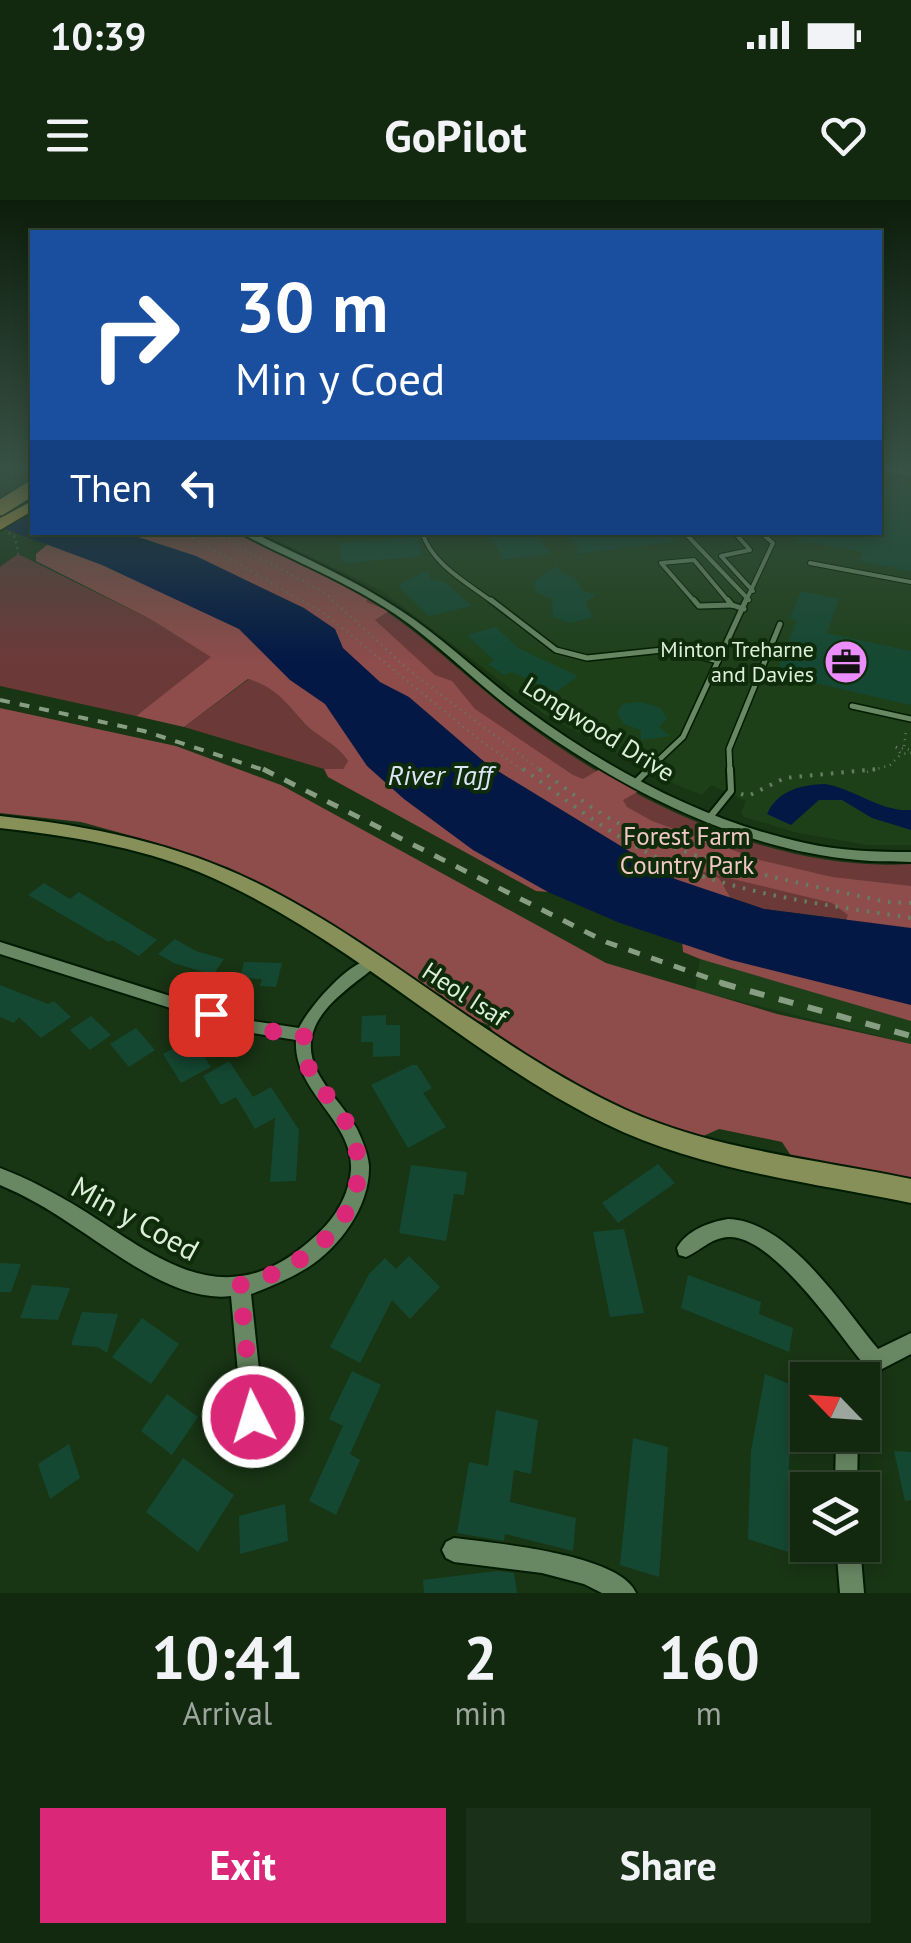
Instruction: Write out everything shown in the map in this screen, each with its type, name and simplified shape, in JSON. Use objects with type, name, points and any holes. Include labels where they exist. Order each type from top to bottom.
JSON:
[{"type":"main road","name":"Heol Isaf","points":[[0,822],[100,836],[207,868],[267,896],[535,1072],[617,1118],[666,1136],[911,1191]]},
{"type":"street","name":"Longwood Drive","points":[[250,535],[378,599],[522,712],[636,782],[710,818],[804,846],[911,857]]},
{"type":"street","points":[[0,948],[246,1026],[304,1035],[315,1011],[370,963]]},
{"type":"street","name":"Min y Coed","points":[[0,1176],[184,1280],[214,1288],[263,1279],[313,1250],[338,1226],[359,1184],[357,1147],[348,1125],[304,1060],[304,1035]]},
{"type":"street","points":[[686,1248],[709,1231],[731,1227],[767,1239],[874,1362],[911,1343]]},
{"type":"street","points":[[240,1285],[253,1417]]},
{"type":"street","points":[[454,1550],[550,1564],[604,1578],[624,1593]]},
{"type":"street","points":[[849,1562],[852,1593]]},
{"type":"lane","points":[[423,535],[427,548],[439,562],[556,650],[587,658],[672,649],[718,662]]},
{"type":"lane","points":[[687,535],[748,600]]},
{"type":"lane","points":[[737,535],[750,550],[721,556],[753,591]]},
{"type":"lane","points":[[636,782],[683,737],[774,543],[764,535]]},
{"type":"lane","points":[[733,606],[694,560],[661,563],[699,606],[744,609]]},
{"type":"lane","points":[[810,563],[911,582]]},
{"type":"lane","points":[[710,818],[732,791],[729,749],[780,624]]},
{"type":"lane","points":[[852,706],[910,719]]},
{"type":"path","points":[[7,532],[14,536],[18,554]]},
{"type":"path","points":[[188,535],[325,614],[481,741],[636,847],[694,874],[760,894],[911,918]]},
{"type":"path","points":[[219,535],[325,593],[411,672],[520,757],[618,824],[684,852],[740,869],[887,902],[911,903]]},
{"type":"path","points":[[904,746],[910,719]]},
{"type":"path","points":[[901,754],[896,748],[904,746],[911,751]]},
{"type":"path","points":[[732,791],[748,796],[767,781],[800,774],[881,770],[911,751]]},
{"type":"shaded area","points":[[911,532],[911,845],[867,845],[798,833],[744,817],[741,812],[746,801],[711,785],[702,795],[677,785],[544,714],[382,591],[265,535]]},
{"type":"shaded area","points":[[700,959],[911,1014],[911,1044],[695,990]]},
{"type":"green space","name":"Forest Farm Country Park","points":[[107,535],[239,535],[294,559],[305,557],[310,569],[371,592],[366,602],[389,611],[375,620],[435,675],[452,681],[475,709],[573,775],[583,779],[600,769],[636,779],[641,790],[623,800],[627,807],[652,821],[760,860],[832,877],[911,886],[911,935],[844,926],[848,915],[832,903],[692,869],[685,871],[697,879],[709,875],[719,878],[730,897],[716,901],[591,834],[455,742],[390,689],[340,658],[304,608]]},
{"type":"green space","name":"Forest Farm Country Park","points":[[236,535],[324,575],[376,604],[525,723],[566,752],[658,804],[757,844],[808,857],[860,864],[911,864],[911,928],[764,909],[675,879],[293,602]]},
{"type":"green space","points":[[48,544],[57,544],[236,622],[543,882],[548,892],[536,891],[328,777],[324,769],[343,769],[348,761],[280,697],[258,682],[248,679],[184,727],[136,716],[211,657],[150,619],[36,561],[36,554]]},
{"type":"green space","points":[[18,554],[150,619],[212,657],[136,716],[0,686],[0,567]]},
{"type":"green space","points":[[249,679],[274,691],[338,750],[348,761],[343,769],[324,769],[184,727]]},
{"type":"green space","points":[[0,708],[176,746],[281,785],[606,963],[777,1014],[911,1044],[911,1181],[793,1159],[782,1142],[719,1129],[699,1138],[611,1109],[499,1041],[489,1025],[454,1012],[443,996],[395,973],[227,871],[157,843],[81,822],[0,813]]},
{"type":"green space","points":[[682,939],[911,1000],[911,1021],[700,959],[683,952]]},
{"type":"water","name":"River Taff","points":[[13,532],[132,535],[196,556],[304,608],[335,629],[343,648],[380,682],[409,697],[488,765],[675,879],[764,909],[911,928],[911,1005],[731,960],[620,923],[548,892],[473,850],[404,799],[367,766],[325,704],[290,680],[239,629],[102,565]]},
{"type":"water","points":[[825,784],[889,807],[911,810],[911,830],[872,818],[842,800],[819,800],[791,825],[767,814],[777,799],[791,790]]},
{"type":"building","points":[[911,532],[911,571],[860,561],[863,552],[797,540],[797,535]]},
{"type":"building","points":[[490,535],[538,535],[550,554],[503,559]]},
{"type":"building","points":[[568,535],[673,535],[673,542],[573,554],[578,550]]},
{"type":"building","points":[[417,537],[423,556],[343,563],[339,543]]},
{"type":"building","points":[[557,565],[562,573],[574,577],[584,591],[596,594],[586,603],[593,617],[570,623],[553,617],[552,599],[536,592],[534,582]]},
{"type":"building","points":[[428,569],[431,580],[444,581],[472,606],[429,616],[398,586]]},
{"type":"building","name":"Minton Treharne and Davies","points":[[801,591],[839,599],[827,633],[911,651],[911,705],[776,674],[797,620],[790,619]]},
{"type":"building","points":[[496,627],[518,648],[578,676],[556,692],[512,672],[504,675],[488,664],[494,660],[467,635]]},
{"type":"building","points":[[641,702],[660,708],[667,718],[659,727],[670,736],[641,740],[641,730],[624,724],[617,713],[623,704]]},
{"type":"building","points":[[44,883],[70,899],[79,892],[157,940],[139,956],[112,940],[109,942],[28,895]]},
{"type":"building","points":[[175,939],[196,951],[224,959],[213,975],[158,954]]},
{"type":"building","points":[[244,962],[282,963],[276,987],[260,986],[262,979],[240,978]]},
{"type":"building","points":[[0,985],[48,1004],[54,1001],[71,1017],[41,1038],[19,1017],[14,1023],[0,1017]]},
{"type":"building","points":[[386,1015],[386,1025],[400,1025],[400,1056],[373,1057],[373,1042],[361,1042],[362,1016]]},
{"type":"building","points":[[91,1016],[111,1035],[90,1050],[70,1030]]},
{"type":"building","points":[[136,1028],[155,1050],[129,1067],[110,1044]]},
{"type":"building","points":[[192,1038],[211,1067],[181,1083],[163,1054]]},
{"type":"building","points":[[229,1061],[253,1097],[271,1087],[299,1130],[296,1181],[270,1182],[275,1118],[255,1129],[236,1097],[221,1105],[203,1076]]},
{"type":"building","points":[[417,1065],[432,1088],[423,1093],[446,1127],[408,1148],[371,1085]]},
{"type":"building","points":[[658,1164],[675,1183],[618,1223],[602,1203]]},
{"type":"building","points":[[411,1165],[467,1172],[464,1195],[454,1194],[446,1241],[399,1233]]},
{"type":"building","points":[[624,1229],[644,1313],[610,1317],[593,1232]]},
{"type":"building","points":[[409,1256],[440,1287],[410,1319],[392,1300],[360,1363],[330,1347],[369,1274],[385,1258],[396,1269]]},
{"type":"building","points":[[0,1263],[21,1264],[11,1292],[0,1292]]},
{"type":"building","points":[[688,1275],[761,1302],[759,1314],[793,1328],[789,1352],[681,1308]]},
{"type":"building","points":[[32,1285],[70,1288],[58,1320],[20,1318]]},
{"type":"building","points":[[82,1312],[118,1314],[107,1353],[98,1347],[71,1345]]},
{"type":"building","points":[[142,1318],[179,1344],[151,1384],[112,1357]]},
{"type":"building","points":[[352,1371],[381,1385],[350,1454],[360,1460],[336,1515],[309,1501],[343,1426],[329,1419]]},
{"type":"building","points":[[765,1374],[790,1384],[788,1552],[748,1539],[751,1451]]},
{"type":"building","points":[[167,1394],[198,1417],[172,1455],[141,1431]]},
{"type":"building","points":[[496,1410],[538,1420],[531,1474],[514,1470],[510,1502],[576,1518],[573,1551],[505,1534],[504,1541],[457,1533],[469,1462],[488,1466]]},
{"type":"building","points":[[633,1438],[668,1447],[659,1577],[620,1565]]},
{"type":"building","points":[[69,1444],[80,1478],[50,1499],[38,1464]]},
{"type":"building","points":[[894,1451],[911,1452],[911,1500],[905,1501]]},
{"type":"building","points":[[183,1458],[234,1495],[198,1552],[146,1512]]},
{"type":"building","points":[[285,1504],[288,1541],[240,1554],[239,1516]]},
{"type":"building","points":[[496,1571],[514,1573],[517,1593],[424,1593],[423,1580]]},
{"type":"railway","points":[[0,700],[144,731],[267,771]]},
{"type":"railway","points":[[263,769],[267,771]]},
{"type":"railway","points":[[267,771],[606,942],[727,985]]},
{"type":"railway","points":[[721,983],[727,985]]},
{"type":"railway","points":[[727,985],[911,1036]]},
{"type":"place","name":"Minton Treharne and Davies","points":[[846,662]]},
{"type":"route","points":[[211,1014],[260,1030],[304,1035],[302,1049],[309,1072],[348,1125],[360,1166],[352,1206],[338,1226],[288,1267],[240,1285],[253,1417]]}]
